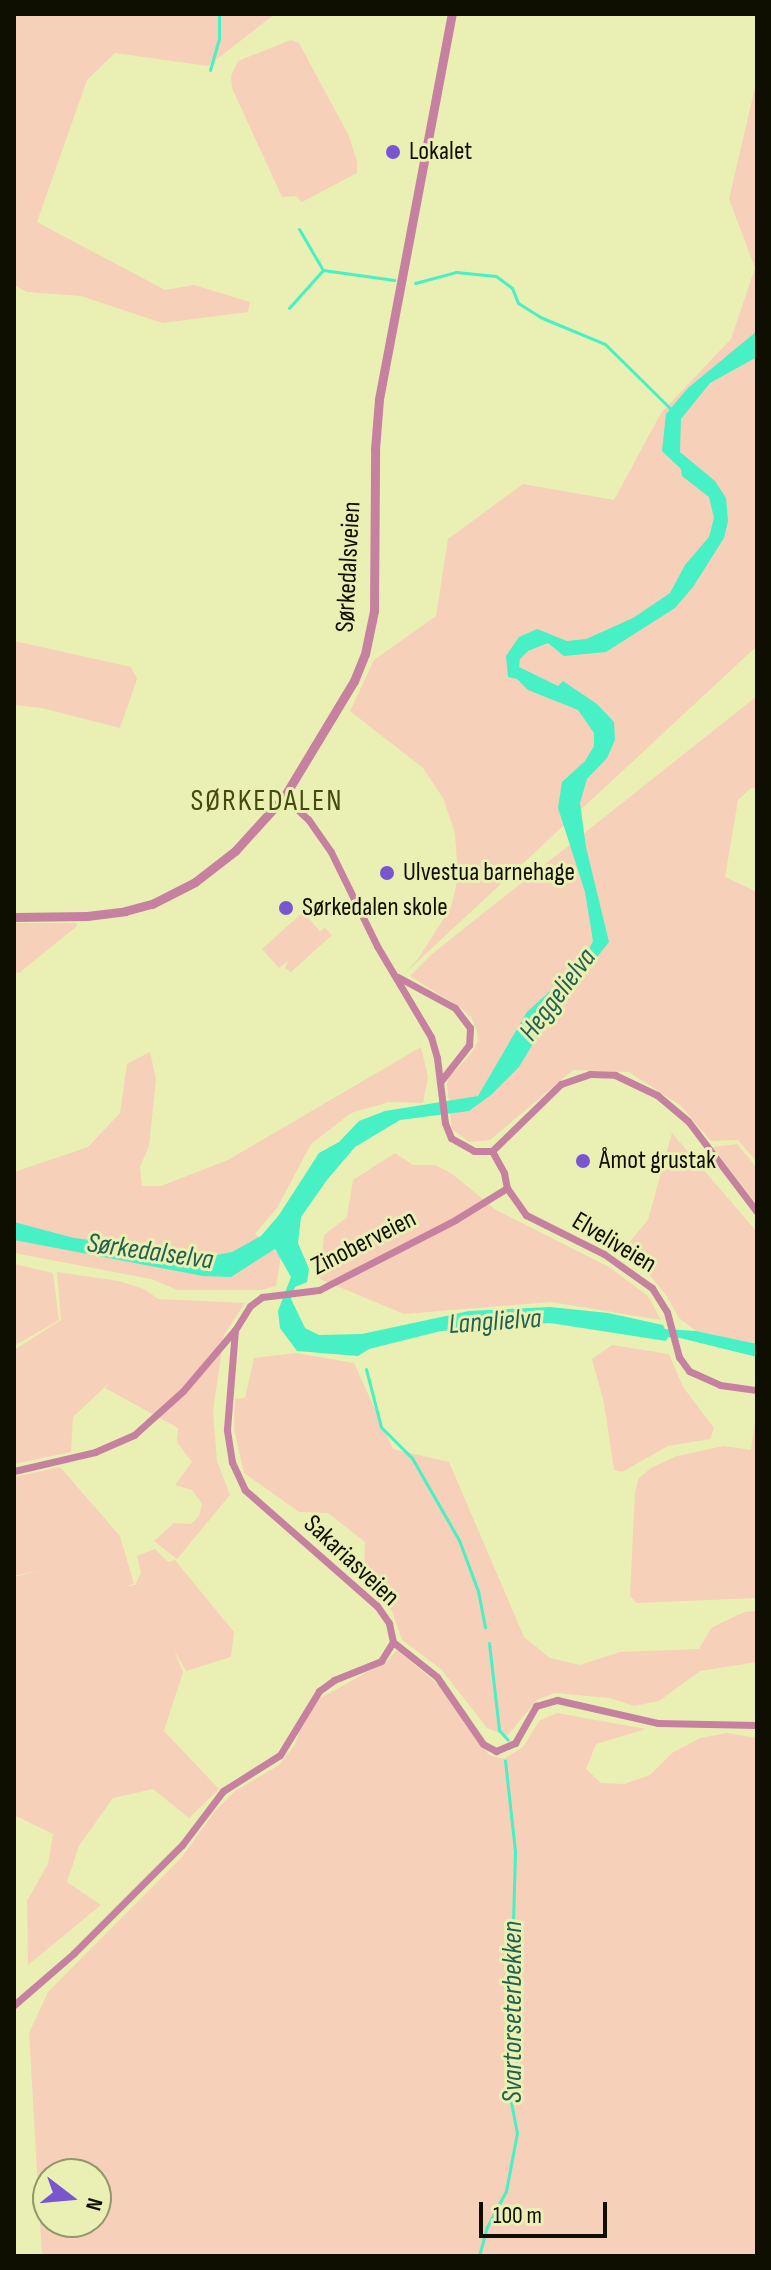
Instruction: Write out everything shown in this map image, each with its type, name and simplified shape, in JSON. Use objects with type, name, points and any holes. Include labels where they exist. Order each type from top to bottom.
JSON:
[{"type":"street","name":"Sørkedalsveien","points":[[14,917],[101,915],[137,909],[166,898],[223,861],[284,797],[349,692],[370,633],[375,595],[377,414],[452,14]]},
{"type":"street","points":[[284,797],[308,819],[331,852],[377,946],[431,1037],[445,1123],[457,1143],[474,1151],[492,1151],[561,1084],[590,1074],[615,1075],[657,1095],[688,1121],[757,1212]]},
{"type":"street","points":[[396,975],[455,1008],[469,1024],[469,1045],[440,1085]]},
{"type":"street","points":[[492,1151],[504,1173],[507,1188]]},
{"type":"street","name":"Zinoberveien","points":[[14,1471],[95,1452],[134,1435],[172,1402],[235,1330],[255,1301],[268,1295],[293,1294],[328,1285],[455,1220],[507,1188]]},
{"type":"street","name":"Elveliveien","points":[[507,1188],[519,1207],[534,1220],[604,1254],[645,1280],[662,1302],[679,1357],[696,1376],[720,1385],[757,1390]]},
{"type":"street","name":"Sakariasveien","points":[[14,2005],[74,1953],[182,1845],[223,1791],[280,1755],[319,1691],[334,1680],[381,1661],[393,1642],[383,1612],[245,1490],[228,1449],[235,1330]]},
{"type":"street","points":[[393,1642],[437,1677],[483,1744],[493,1750],[506,1750],[515,1743],[532,1711],[550,1700],[571,1701],[658,1723],[757,1725]]},
{"type":"shaded area","points":[[14,14],[275,14],[208,66],[115,53],[87,80],[37,222],[165,290],[194,285],[250,302],[248,312],[162,323],[81,296],[27,292],[14,285]]},
{"type":"shaded area","points":[[291,40],[299,43],[349,136],[357,161],[357,173],[302,202],[296,196],[282,197],[232,88],[231,76],[238,61]]},
{"type":"shaded area","points":[[757,79],[757,646],[404,974],[418,959],[451,907],[458,877],[455,833],[443,798],[423,768],[350,711],[374,660],[436,616],[448,539],[523,484],[614,500],[661,413],[731,339],[755,268],[729,199]]},
{"type":"shaded area","points":[[14,641],[131,667],[137,679],[120,728],[42,708],[14,705]]},
{"type":"shaded area","points":[[757,696],[757,787],[751,788],[738,800],[725,877],[757,892],[757,1162],[738,1140],[711,1141],[681,1106],[629,1072],[573,1070],[490,1140],[469,1142],[452,1129],[447,1084],[449,1077],[471,1054],[478,1041],[477,1031],[471,1017],[461,1008],[410,976],[432,954]]},
{"type":"shaded area","points":[[303,912],[320,931],[325,928],[332,935],[291,972],[285,968],[288,961],[279,968],[262,949]]},
{"type":"shaded area","points":[[14,923],[76,923],[77,926],[19,973],[14,972]]},
{"type":"shaded area","points":[[421,1047],[428,1077],[423,1103],[389,1102],[351,1113],[311,1144],[277,1208],[255,1234],[281,1256],[276,1286],[261,1290],[178,1290],[151,1279],[14,1253],[14,1172],[88,1147],[120,1113],[127,1064],[150,1052],[156,1079],[149,1146],[140,1167],[142,1186],[161,1186],[228,1160]]},
{"type":"shaded area","points":[[672,1133],[757,1232],[757,1344],[696,1331],[679,1318],[666,1295],[626,1246],[648,1220]]},
{"type":"shaded area","points":[[737,1144],[757,1168],[757,1205],[713,1147]]},
{"type":"shaded area","points":[[395,1153],[413,1165],[435,1165],[451,1173],[496,1210],[609,1267],[648,1296],[661,1320],[551,1302],[404,1314],[320,1279],[324,1235],[347,1217],[353,1180]]},
{"type":"shaded area","points":[[14,1264],[53,1273],[59,1320],[14,1346]]},
{"type":"shaded area","points":[[57,1272],[119,1281],[144,1289],[158,1299],[245,1303],[224,1335],[213,1411],[217,1461],[230,1495],[177,1559],[154,1541],[174,1523],[191,1524],[199,1516],[202,1504],[192,1490],[175,1485],[192,1462],[177,1442],[178,1428],[105,1388],[111,1381],[73,1417],[71,1452],[14,1464],[14,1350],[61,1320]]},
{"type":"shaded area","points":[[612,1345],[669,1354],[683,1387],[714,1428],[710,1439],[668,1446],[622,1472],[614,1470],[604,1403],[592,1359]]},
{"type":"shaded area","points":[[296,1353],[354,1363],[393,1449],[449,1462],[524,1637],[550,1658],[580,1665],[620,1652],[699,1649],[711,1628],[744,1612],[757,1611],[757,1662],[700,1671],[659,1701],[634,1706],[610,1698],[555,1693],[537,1700],[507,1736],[487,1728],[441,1669],[402,1640],[392,1611],[364,1585],[365,1542],[328,1513],[299,1512],[244,1473],[234,1429],[235,1399],[245,1398],[254,1358]]},
{"type":"shaded area","points":[[757,1406],[757,1598],[637,1603],[630,1596],[635,1492],[639,1478],[651,1468],[677,1456],[724,1446],[751,1450]]},
{"type":"shaded area","points":[[60,1467],[120,1536],[134,1584],[123,1587],[135,1585],[141,1573],[137,1556],[155,1549],[168,1562],[175,1560],[234,1632],[231,1657],[186,1671],[174,1650],[183,1672],[164,1731],[219,1789],[189,1818],[153,1789],[113,1798],[79,1846],[67,1882],[101,1905],[28,1965],[27,1901],[48,1864],[53,1834],[14,1815],[14,1577],[46,1569],[14,1576],[14,1477]]},
{"type":"shaded area","points":[[397,1650],[442,1688],[489,1755],[504,1759],[523,1747],[540,1720],[557,1713],[646,1729],[596,1744],[586,1769],[601,1783],[624,1784],[650,1775],[672,1753],[700,1738],[727,1733],[757,1738],[757,2256],[42,2256],[41,2238],[112,2238],[112,2158],[36,2158],[29,2033],[48,1992],[182,1857],[215,1811],[235,1791],[279,1765],[295,1745],[302,1722],[315,1701],[387,1661]]},
{"type":"water","points":[[757,331],[757,357],[710,383],[681,419],[680,452],[715,481],[726,498],[728,521],[724,538],[693,587],[675,608],[606,652],[564,656],[548,643],[528,651],[520,659],[519,667],[558,686],[563,681],[597,704],[614,722],[615,740],[607,758],[587,779],[580,803],[586,847],[609,942],[548,1019],[519,1067],[491,1095],[469,1111],[400,1120],[355,1147],[301,1217],[298,1243],[309,1269],[307,1282],[295,1287],[291,1299],[305,1328],[319,1335],[362,1334],[469,1311],[550,1307],[608,1313],[663,1325],[665,1329],[696,1331],[757,1344],[757,1357],[680,1338],[668,1337],[666,1341],[550,1323],[441,1331],[369,1349],[358,1356],[297,1351],[280,1328],[278,1311],[291,1277],[275,1249],[231,1277],[203,1276],[14,1240],[14,1222],[74,1238],[163,1249],[200,1258],[232,1252],[261,1236],[279,1215],[319,1153],[339,1142],[359,1121],[385,1111],[478,1096],[527,1012],[584,960],[593,941],[585,892],[558,808],[562,782],[585,761],[594,746],[594,733],[578,710],[528,690],[517,679],[508,677],[506,656],[519,637],[537,629],[567,641],[586,639],[633,618],[670,593],[685,565],[709,537],[714,518],[709,497],[682,476],[681,469],[662,451],[666,414],[688,388]]},
{"type":"waterway","points":[[210,70],[219,38],[219,14]]},
{"type":"waterway","points":[[299,229],[323,270]]},
{"type":"waterway","points":[[289,308],[323,270],[394,280]]},
{"type":"waterway","points":[[415,283],[456,272],[496,276],[512,288],[518,303],[540,317],[605,344],[673,411]]},
{"type":"waterway","name":"Svartorseterbekken","points":[[366,1369],[381,1427],[412,1458],[459,1540],[478,1591],[485,1627]]},
{"type":"waterway","name":"Svartorseterbekken","points":[[489,1643],[499,1730],[508,1740]]},
{"type":"waterway","name":"Svartorseterbekken","points":[[479,2256],[487,2227],[506,2191],[517,2133],[510,2098],[518,2051],[511,1995],[515,1851],[505,1761]]},
{"type":"place","name":"Lokalet","points":[[393,152]]},
{"type":"place","name":"Ulvestua barnehage","points":[[387,873]]},
{"type":"place","name":"Sørkedalen skole","points":[[286,908]]},
{"type":"place","name":"Åmot grustak","points":[[583,1161]]},
{"type":"district","name":"SØRKEDALEN","points":[[267,801]]},
{"type":"water label","name":"Heggelielva","points":[[558,995]]},
{"type":"water label","name":"Sørkedalselva","points":[[150,1252]]},
{"type":"water label","name":"Langlielva","points":[[495,1322]]}]
